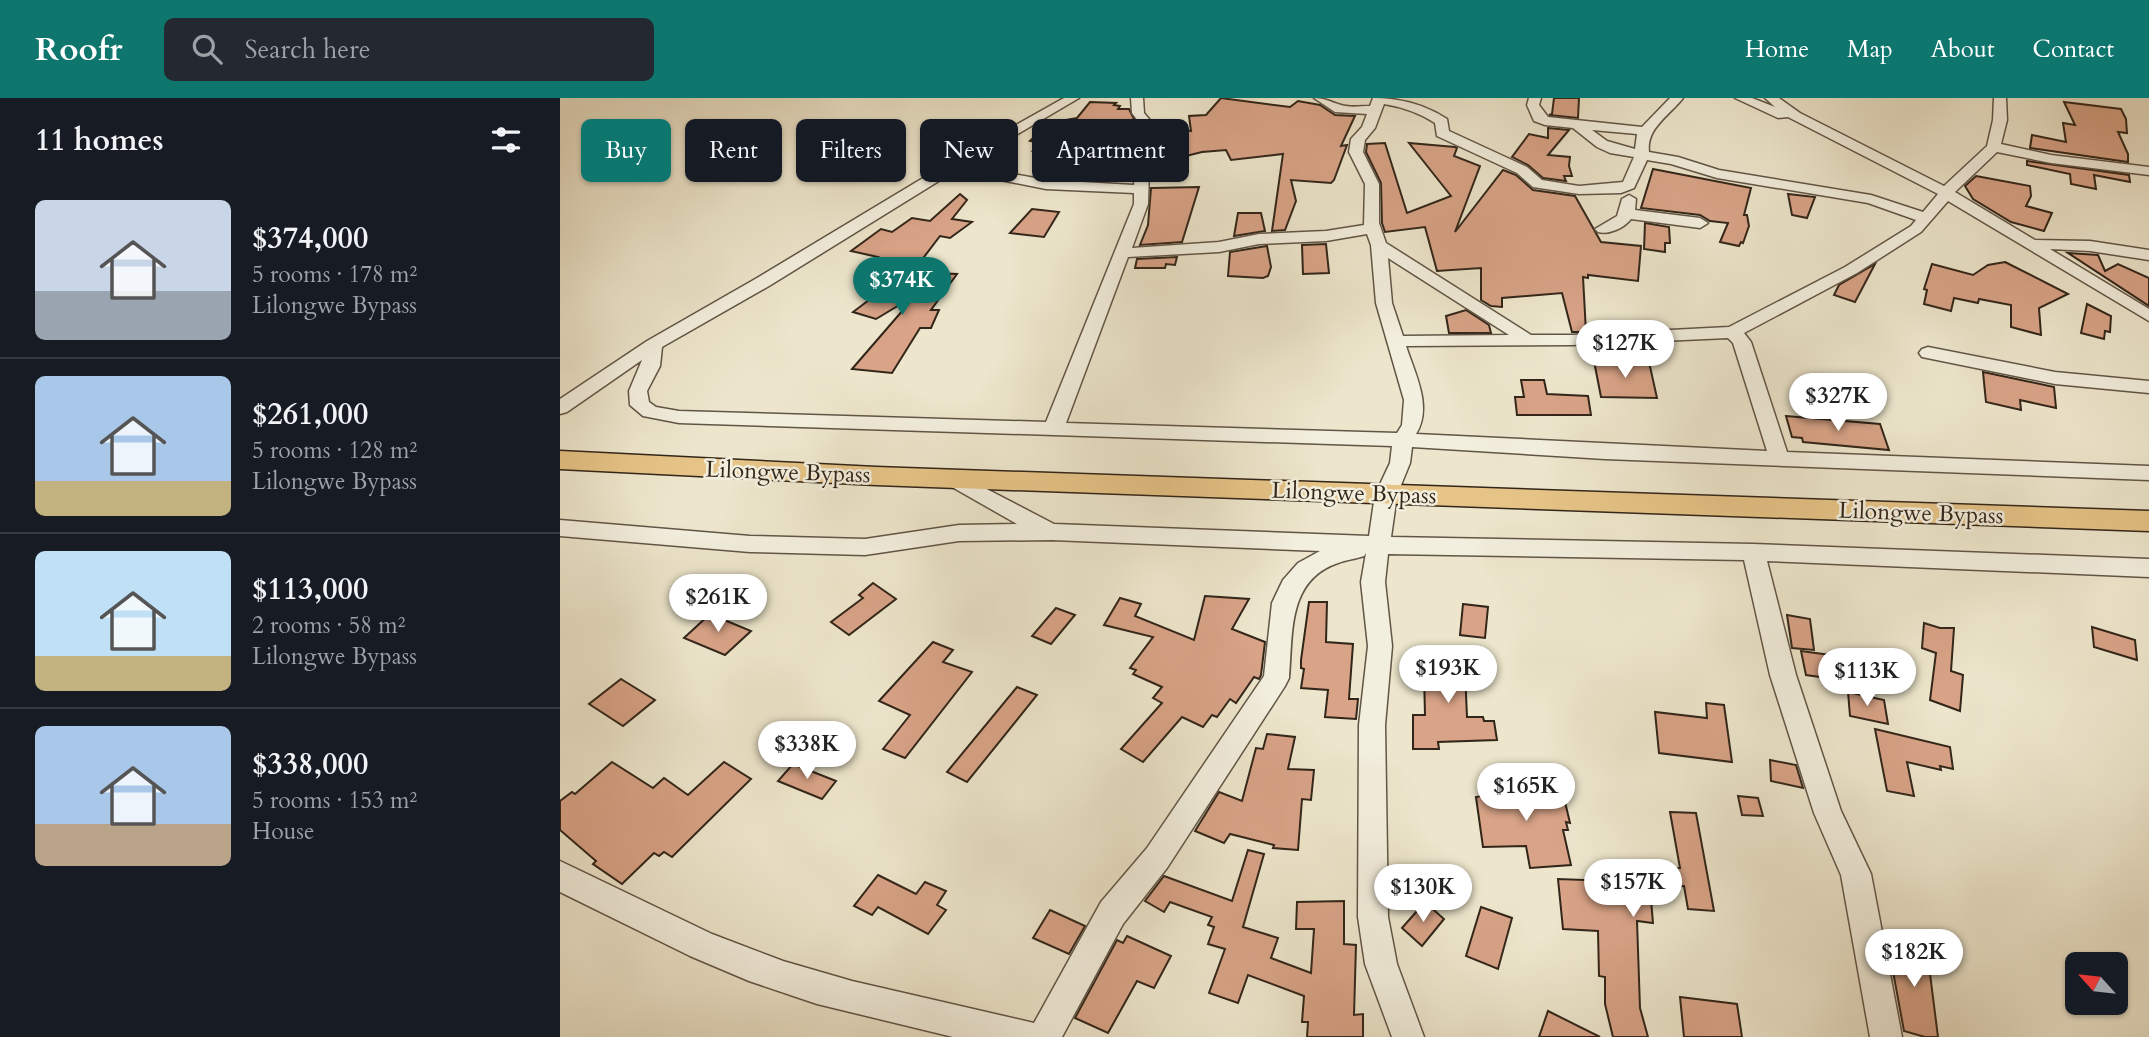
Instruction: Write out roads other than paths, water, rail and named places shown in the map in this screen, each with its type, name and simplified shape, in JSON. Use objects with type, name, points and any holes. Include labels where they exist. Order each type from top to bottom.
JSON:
[{"type":"main road","name":"Lilongwe Bypass","points":[[560,460],[687,468],[1387,495],[2149,521]]},
{"type":"street","points":[[1018,129],[1073,98]]},
{"type":"street","points":[[1054,428],[1138,213],[1142,169],[1157,138],[1152,129],[1142,121],[1137,98]]},
{"type":"street","points":[[1320,98],[1330,107],[1344,112],[1378,102],[1410,106],[1442,122],[1442,133],[1522,170],[1538,184],[1579,190],[1621,189],[1629,185]]},
{"type":"street","points":[[1535,98],[1532,105],[1539,118],[1645,131]]},
{"type":"street","points":[[1603,229],[1620,224],[1629,214],[1629,185],[1642,155],[1640,147],[1645,131],[1676,98]]},
{"type":"street","points":[[1741,98],[1818,127]]},
{"type":"street","points":[[1771,98],[1795,116],[1946,193],[2149,316]]},
{"type":"street","points":[[1396,341],[1572,340],[1732,332],[1851,270],[1916,229],[1961,176],[1979,164],[1994,147],[2000,120],[2000,98]]},
{"type":"street","points":[[1378,102],[1368,128],[1356,144],[1358,159],[1372,184],[1373,228],[1379,245],[1384,303],[1414,400],[1412,425],[1403,440],[1400,463],[1387,495],[1373,582],[1380,646],[1372,725],[1373,917],[1381,964],[1408,1037]]},
{"type":"street","points":[[1576,123],[1609,148],[1673,160],[1717,174],[1871,199],[1926,218]]},
{"type":"street","points":[[1994,147],[2051,159],[2149,171]]},
{"type":"street","points":[[1018,181],[1109,190],[1141,189]]},
{"type":"street","points":[[560,408],[653,345],[763,282],[927,182]]},
{"type":"street","points":[[1629,214],[1700,223]]},
{"type":"street","points":[[1122,253],[1219,247],[1259,239],[1326,236],[1373,228]]},
{"type":"street","points":[[2031,245],[2070,243],[2111,247],[2149,255]]},
{"type":"street","points":[[1379,245],[1527,339]]},
{"type":"street","points":[[1732,332],[1742,342],[1779,458]]},
{"type":"street","points":[[653,345],[651,366],[638,391],[640,405],[650,412],[679,417],[1403,440],[1605,452],[2036,471],[2149,473]]},
{"type":"street","points":[[1928,353],[2055,378],[2149,387]]},
{"type":"street","points":[[952,478],[1006,510],[1052,532]]},
{"type":"street","points":[[560,528],[750,544],[865,547],[958,533],[1052,532],[1377,544],[1753,552],[2149,568]]},
{"type":"street","points":[[1044,1037],[1112,913],[1157,858],[1276,678],[1284,603],[1291,586],[1306,569],[1330,556],[1377,544]]},
{"type":"street","points":[[1753,552],[1783,675],[1828,813],[1856,874],[1886,1037]]},
{"type":"street","points":[[560,876],[674,933],[759,969],[820,989],[1028,1037]]}]
